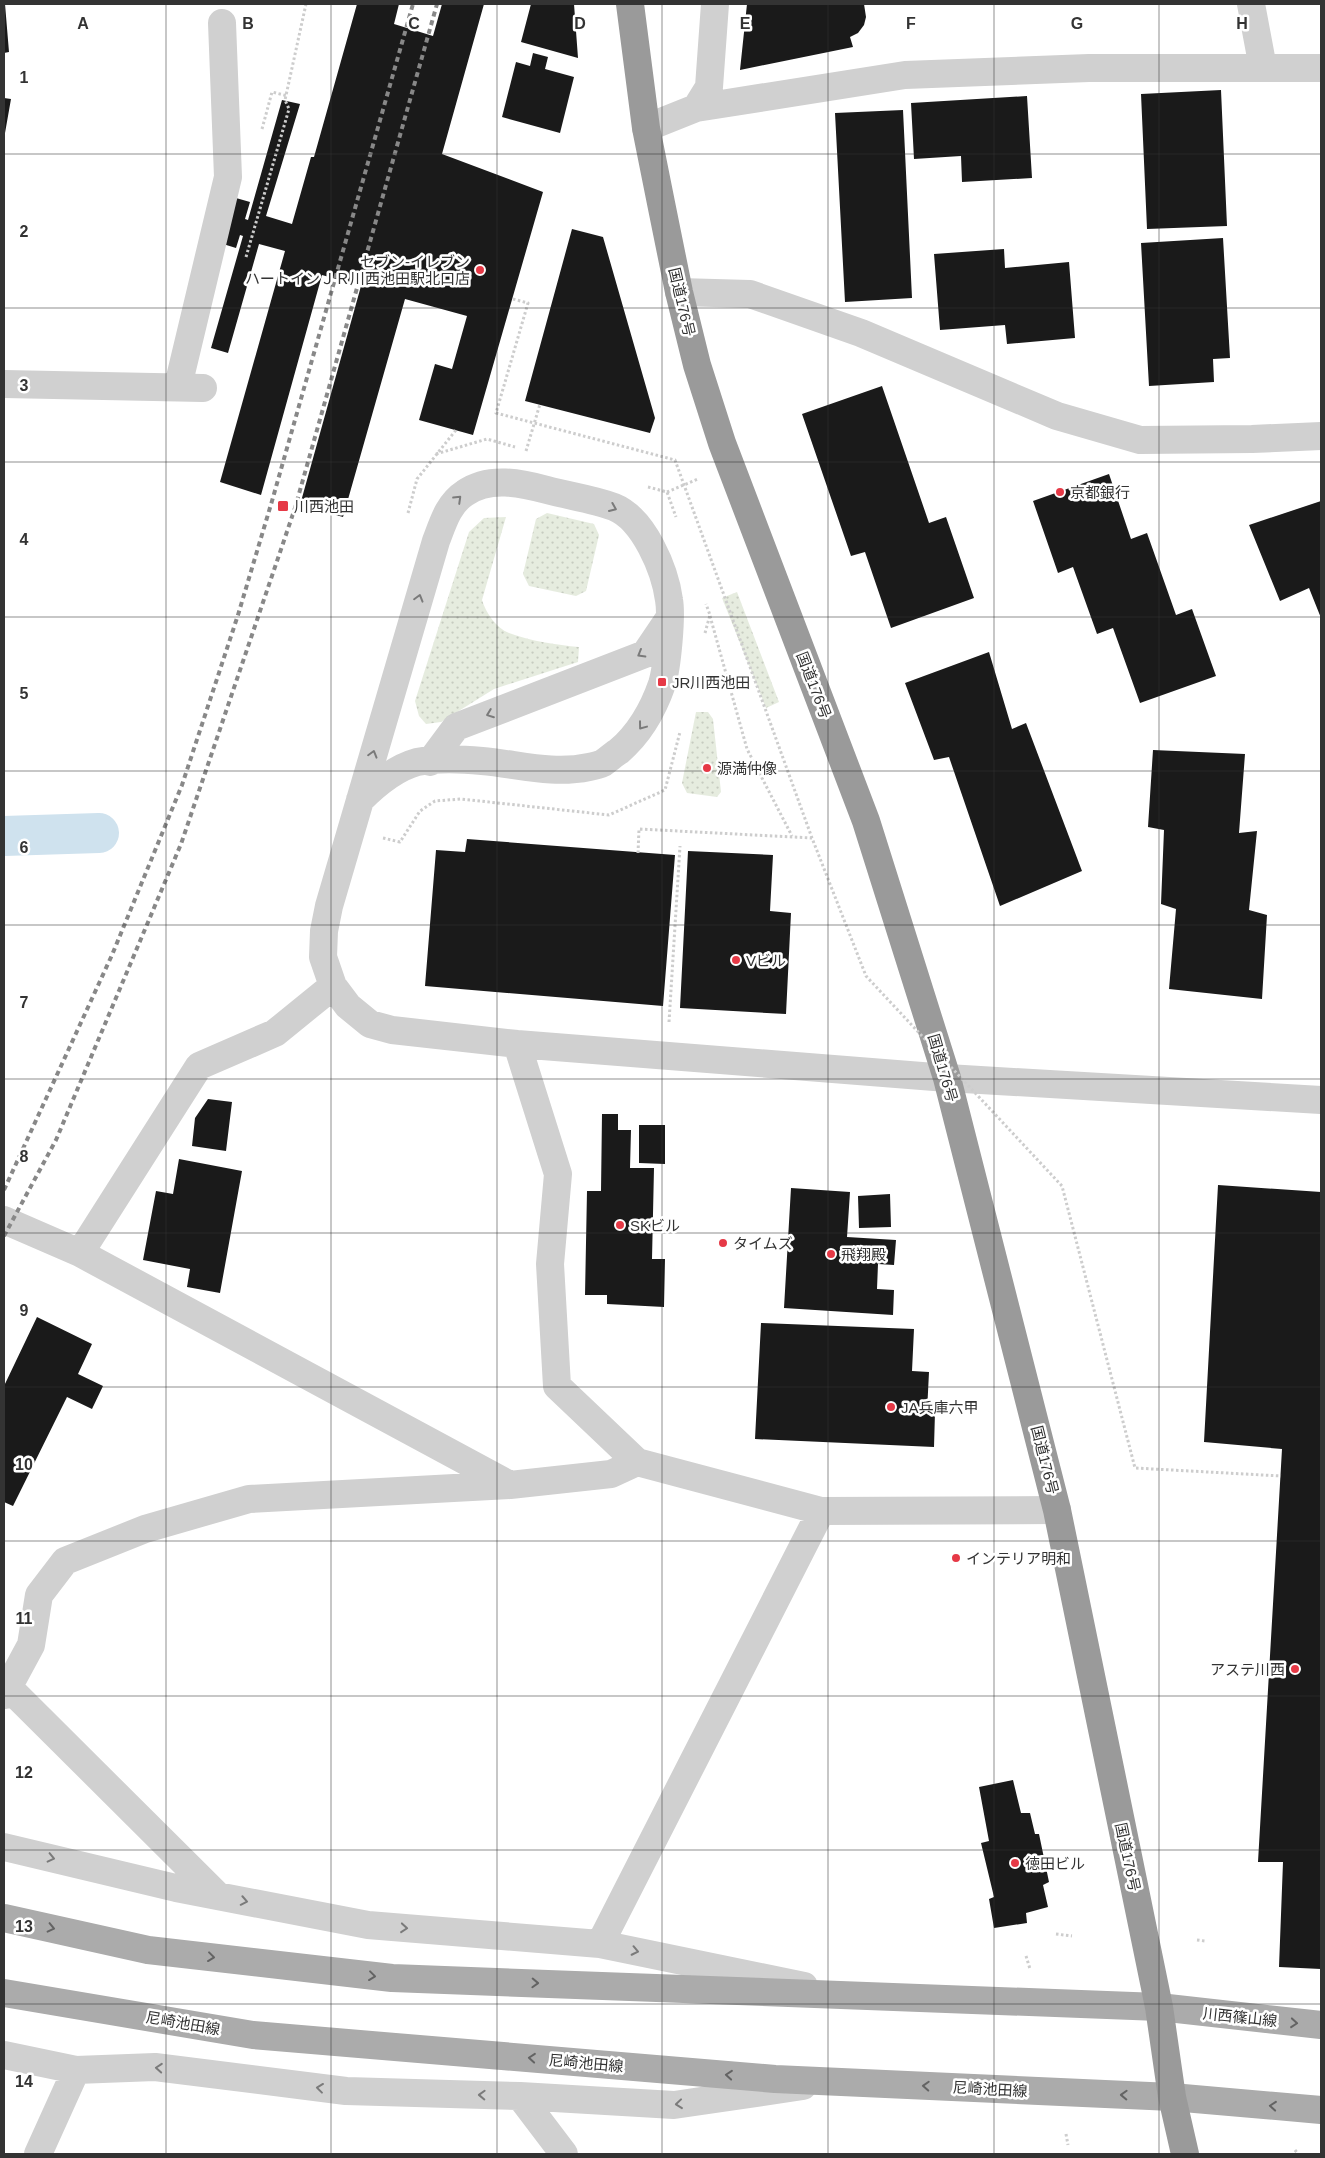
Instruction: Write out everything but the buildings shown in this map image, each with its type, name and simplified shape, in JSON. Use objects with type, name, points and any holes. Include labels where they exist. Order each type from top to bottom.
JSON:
[{"type":"highway","name":"国道176号","points":[[630,4],[646,128],[679,292],[697,365],[722,443],[866,821],[947,1078],[1057,1510],[1159,2008],[1172,2097],[1185,2154]]},
{"type":"main road","points":[[4,1918],[148,1950],[392,1978],[845,1994],[1159,2008]]},
{"type":"main road","name":"尼崎池田線","points":[[4,1993],[253,2035],[831,2082],[1172,2097]]},
{"type":"main road","name":"川西篠山線","points":[[1159,2008],[1321,2025]]},
{"type":"main road","points":[[1172,2097],[1321,2110]]},
{"type":"street","points":[[696,108],[709,86],[715,4]]},
{"type":"street","points":[[1251,4],[1263,68]]},
{"type":"street","points":[[4,384],[191,387],[228,177],[222,23]]},
{"type":"street","points":[[646,128],[696,108],[905,76],[1089,68],[1321,68]]},
{"type":"street","points":[[679,292],[750,294],[861,333],[1057,416],[1140,440],[1321,436]]},
{"type":"street","points":[[360,800],[375,785],[416,762],[483,761],[525,768],[572,770],[602,764],[628,743],[646,721],[662,682],[670,617],[669,599],[653,548],[635,523],[615,507],[523,484],[482,484],[464,493],[448,509],[436,541],[360,800],[329,906],[324,931],[323,957],[333,986],[348,1006],[370,1024],[392,1030],[517,1044],[947,1078],[1321,1100]]},
{"type":"street","points":[[430,762],[456,727],[645,654],[670,617]]},
{"type":"street","points":[[80,1253],[199,1066],[275,1033],[333,986]]},
{"type":"street","points":[[517,1044],[558,1174],[550,1264],[557,1386],[637,1462],[821,1511],[1057,1510]]},
{"type":"street","points":[[4,1220],[80,1253],[510,1485]]},
{"type":"street","points":[[218,1896],[6,1691],[31,1645],[39,1594],[65,1561],[145,1529],[249,1499],[510,1485],[611,1474],[637,1462]]},
{"type":"street","points":[[600,1944],[821,1511]]},
{"type":"street","points":[[4,1847],[176,1888],[368,1925],[600,1944],[845,1994]]},
{"type":"street","points":[[4,2055],[76,2070],[155,2067],[346,2091],[520,2096],[674,2105],[831,2082]]},
{"type":"street","points":[[38,2154],[76,2070]]},
{"type":"street","points":[[520,2096],[564,2154]]},
{"type":"path","points":[[255,226],[289,109],[286,100],[306,4]]},
{"type":"path","points":[[512,299],[528,303],[496,413],[675,460],[812,838],[866,976],[1062,1186],[1136,1468],[1281,1476]]},
{"type":"path","points":[[526,451],[540,404]]},
{"type":"path","points":[[710,615],[747,749],[792,836]]},
{"type":"path","points":[[638,853],[639,828],[812,838]]},
{"type":"path","points":[[669,1023],[680,846]]},
{"type":"path","points":[[1056,1934],[1072,1936]]},
{"type":"path","points":[[1197,1940],[1205,1941]]},
{"type":"path","points":[[1026,1956],[1030,1970]]},
{"type":"path","points":[[1066,2134],[1068,2145]]},
{"type":"shaded area","points":[[547,513],[594,524],[599,535],[586,591],[576,596],[529,586],[523,574],[536,519]]},
{"type":"shaded area","points":[[506,517],[482,600],[486,610],[496,624],[509,633],[544,642],[579,647],[578,662],[494,689],[441,722],[426,724],[419,716],[415,701],[469,532],[484,518]]},
{"type":"shaded area","points":[[737,592],[779,702],[766,708],[722,598]]},
{"type":"shaded area","points":[[696,712],[708,712],[713,719],[721,792],[717,797],[687,793],[682,783]]},
{"type":"waterway","points":[[4,836],[99,833]]},
{"type":"railway","points":[[4,1190],[112,955],[182,785],[238,615],[272,501],[413,4]]},
{"type":"railway","points":[[4,1236],[56,1140],[181,844],[295,508],[437,4]]},
{"type":"place","name":"セブン-イレブン ハートインＪＲ川西池田駅北口店","points":[[480,270]]},
{"type":"place","name":"京都銀行","points":[[1060,492]]},
{"type":"place","name":"川西池田","points":[[283,506]]},
{"type":"place","name":"JR川西池田","points":[[662,682]]},
{"type":"place","name":"源満仲像","points":[[707,768]]},
{"type":"place","name":"Vビル","points":[[736,960]]},
{"type":"place","name":"SKビル","points":[[620,1225]]},
{"type":"place","name":"タイムズ","points":[[723,1243]]},
{"type":"place","name":"飛翔殿","points":[[831,1254]]},
{"type":"place","name":"JA兵庫六甲","points":[[891,1407]]},
{"type":"place","name":"インテリア明和","points":[[956,1558]]},
{"type":"place","name":"アステ川西","points":[[1295,1669]]},
{"type":"place","name":"徳田ビル","points":[[1015,1863]]}]
